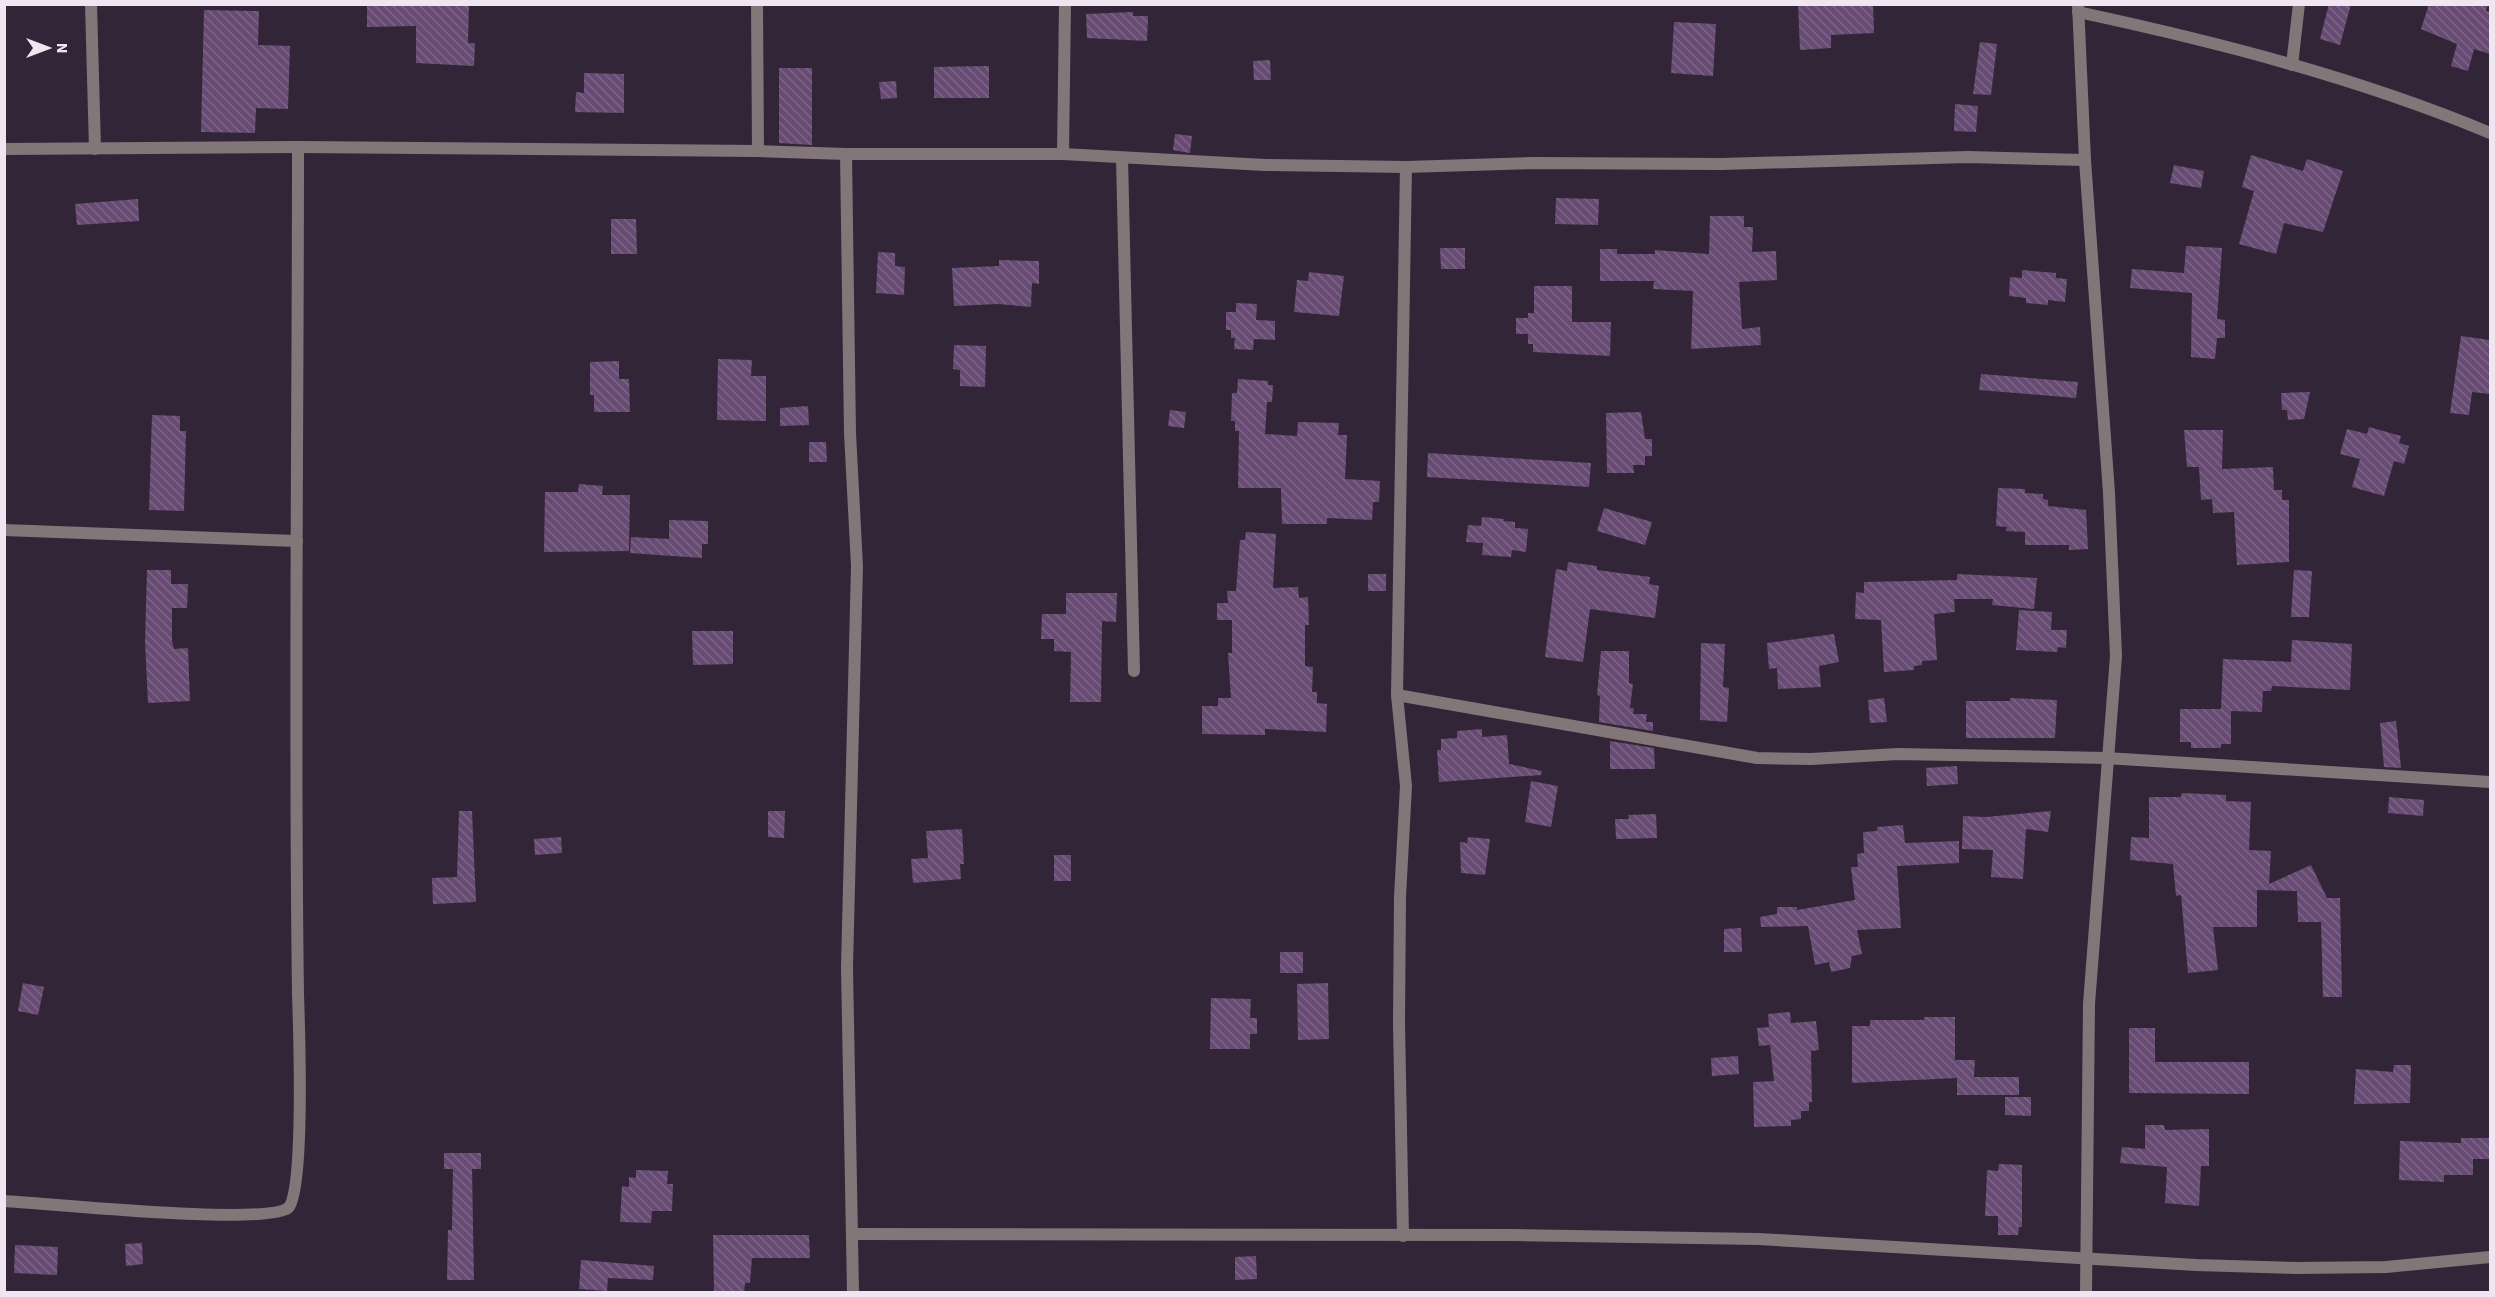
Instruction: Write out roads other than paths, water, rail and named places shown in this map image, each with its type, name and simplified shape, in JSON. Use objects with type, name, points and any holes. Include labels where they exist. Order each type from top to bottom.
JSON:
[{"type":"street","points":[[91,4],[95,149]]},
{"type":"street","points":[[757,4],[758,151]]},
{"type":"street","points":[[1063,154],[1065,4]]},
{"type":"street","points":[[2292,65],[2299,4]]},
{"type":"street","points":[[2086,1293],[2089,1151],[2087,1063],[2106,758],[2116,656],[2109,493],[2085,160],[2078,8],[2383,91],[2490,133]]},
{"type":"street","points":[[4,1201],[196,1214],[255,1215],[287,1209],[294,1200],[298,1165],[300,1088],[296,821],[298,147]]},
{"type":"street","points":[[4,149],[298,147],[758,151],[846,154],[1063,154],[1265,165],[1406,167],[1533,163],[1722,164],[1968,157],[2085,160]]},
{"type":"street","points":[[846,154],[850,433],[857,566],[847,967],[853,1293]]},
{"type":"street","points":[[1122,158],[1134,671]]},
{"type":"street","points":[[1403,1236],[1399,977],[1400,897],[1406,786],[1397,695],[1406,167]]},
{"type":"street","points":[[4,530],[297,540]]},
{"type":"street","points":[[1397,695],[1757,758],[1811,759],[1898,754],[2106,758],[2490,783]]},
{"type":"street","points":[[852,1234],[1515,1235],[1759,1239],[2196,1265],[2308,1268],[2386,1267],[2490,1257]]}]
